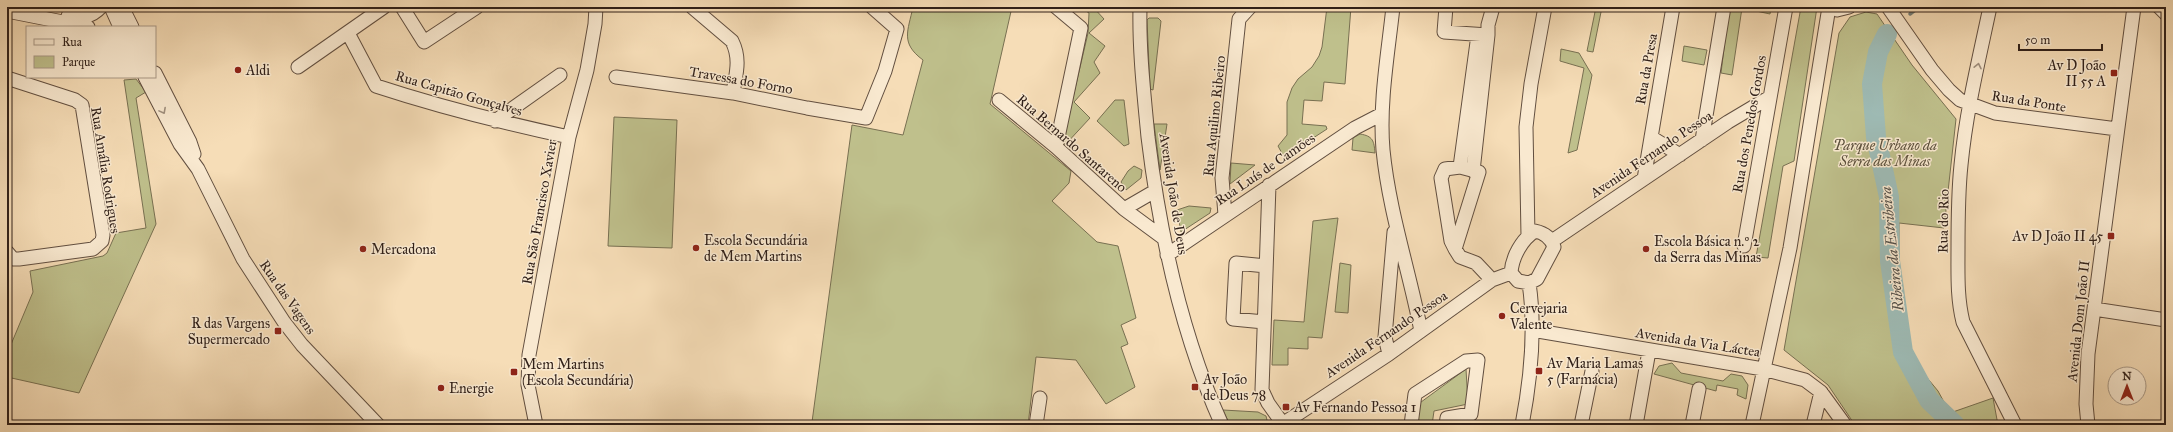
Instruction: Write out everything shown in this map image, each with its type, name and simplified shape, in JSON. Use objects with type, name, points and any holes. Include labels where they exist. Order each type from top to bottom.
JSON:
[{"type":"street","points":[[30,7],[47,13],[77,18],[91,15],[101,7]]},
{"type":"street","points":[[111,7],[120,26]]},
{"type":"street","points":[[122,7],[132,26]]},
{"type":"street","points":[[298,67],[384,7]]},
{"type":"street","points":[[402,7],[424,42],[477,7]]},
{"type":"street","name":"Rua São Francisco Xavier","points":[[536,425],[528,385],[529,355],[569,137],[587,70],[595,24],[596,7]]},
{"type":"street","points":[[692,7],[732,41],[736,48],[738,56],[733,93]]},
{"type":"street","name":"Travessa do Forno","points":[[616,77],[733,93],[866,118],[875,98],[897,28],[872,7]]},
{"type":"street","points":[[1056,7],[1081,28],[1056,147]]},
{"type":"street","name":"Avenida João de Deus","points":[[1140,7],[1143,92],[1162,237],[1168,255],[1191,347],[1204,385],[1222,425]]},
{"type":"street","name":"Rua Aquilino Ribeiro","points":[[1225,215],[1222,178],[1240,19],[1250,7]]},
{"type":"street","points":[[1393,7],[1382,114],[1383,148],[1395,222],[1421,331]]},
{"type":"street","points":[[1446,7],[1444,32],[1483,35]]},
{"type":"street","points":[[1460,167],[1483,35],[1488,25],[1493,7]]},
{"type":"street","points":[[1528,236],[1526,127],[1531,84],[1545,7]]},
{"type":"street","name":"Rua da Presa","points":[[1644,179],[1673,7]]},
{"type":"street","points":[[1702,140],[1724,7]]},
{"type":"street","name":"Rua dos Penedos Gordos","points":[[1744,246],[1786,7]]},
{"type":"street","name":"Rua da Ponte","points":[[1888,7],[1942,83],[1960,100],[1995,113],[2117,130]]},
{"type":"street","name":"Rua do Rio","points":[[1990,7],[1969,104],[1961,165],[1958,216],[1959,307],[1963,322],[2015,425]]},
{"type":"street","name":"Avenida Dom João II","points":[[2088,425],[2086,404],[2088,354],[2134,7]]},
{"type":"street","points":[[2159,7],[2166,14]]},
{"type":"street","points":[[1752,425],[1790,248],[1836,10]]},
{"type":"street","points":[[7,11],[83,26]]},
{"type":"street","name":"Rua Capitão Gonçalves","points":[[348,33],[376,86],[426,102],[495,121],[569,137]]},
{"type":"street","points":[[1473,170],[1483,35]]},
{"type":"street","name":"Rua das Vagens","points":[[156,74],[190,142],[198,169]]},
{"type":"street","points":[[495,121],[560,75]]},
{"type":"street","name":"Rua Amália Rodrigues","points":[[7,78],[75,100],[82,104],[103,235],[102,241],[93,249],[19,259],[13,259],[7,252]]},
{"type":"street","name":"Rua das Vagens","points":[[146,78],[180,144],[198,169],[243,259],[284,322],[302,345],[378,425]]},
{"type":"street","name":"Avenida Fernando Pessoa","points":[[1552,240],[1702,140],[1770,97]]},
{"type":"street","name":"Rua Bernardo Santareno","points":[[999,100],[1056,147],[1124,209],[1162,237]]},
{"type":"street","name":"Rua Luís de Camões","points":[[1168,255],[1355,128],[1382,114]]},
{"type":"street","points":[[1651,137],[1680,155]]},
{"type":"street","points":[[1455,250],[1479,172],[1460,167],[1445,169],[1441,178],[1451,241],[1455,250],[1460,257],[1476,263],[1492,280]]},
{"type":"street","points":[[1269,185],[1262,390],[1268,403],[1282,424]]},
{"type":"street","name":"Rua Bernardo Santareno","points":[[1124,209],[1155,191]]},
{"type":"street","points":[[1389,354],[1385,337],[1395,222]]},
{"type":"street","points":[[1535,231],[1543,232],[1552,240],[1554,248],[1537,279],[1529,283],[1518,281],[1511,273],[1512,263],[1528,236],[1535,231]]},
{"type":"street","points":[[1264,322],[1233,319],[1236,263],[1266,266]]},
{"type":"street","name":"Avenida Fernando Pessoa","points":[[1282,424],[1389,354],[1492,280],[1511,273]]},
{"type":"street","points":[[1522,425],[1529,386],[1532,330],[1532,306],[1529,283]]},
{"type":"street","points":[[2094,309],[2166,320]]},
{"type":"street","name":"Avenida da Via Láctea","points":[[1532,330],[1649,351],[1763,369],[1805,380],[1821,392],[1845,425]]},
{"type":"street","points":[[1636,425],[1649,351]]},
{"type":"street","points":[[1411,425],[1415,394],[1466,361],[1478,360],[1471,414],[1447,418],[1446,425]]},
{"type":"street","points":[[1581,425],[1592,371]]},
{"type":"street","points":[[1692,425],[1699,389]]},
{"type":"street","points":[[1813,425],[1821,392]]},
{"type":"street","points":[[1036,425],[1040,398]]},
{"type":"green space","points":[[913,7],[1012,7],[990,104],[1071,171],[1069,183],[1052,201],[1097,242],[1118,246],[1136,318],[1121,325],[1128,344],[1121,347],[1135,387],[1106,404],[1076,360],[1036,357],[1028,425],[829,425],[812,422],[852,125],[903,135],[923,60],[911,48],[908,42],[908,30]]},
{"type":"green space","points":[[1080,7],[1093,7],[1104,19],[1089,33],[1105,46],[1094,62],[1100,73],[1074,102],[1090,118],[1065,145],[1063,140],[1088,33],[1089,13]]},
{"type":"green space","points":[[1327,7],[1351,7],[1345,84],[1324,82],[1322,101],[1304,100],[1302,124],[1326,126],[1327,129],[1284,157],[1278,146],[1287,135],[1287,102],[1292,88],[1298,79],[1312,67],[1319,56],[1322,47]]},
{"type":"green space","points":[[1596,7],[1602,7],[1593,52],[1587,51]]},
{"type":"green space","points":[[1729,7],[1771,7],[1770,14],[1742,8],[1732,75],[1721,73]]},
{"type":"green space","points":[[1801,7],[1817,7],[1794,161],[1783,166],[1768,258],[1756,257]]},
{"type":"green space","name":"Parque Urbano da Serra das Minas","points":[[1866,12],[1877,14],[1912,65],[1956,119],[1944,228],[1899,223],[1899,292],[1910,357],[1938,391],[1950,413],[1993,398],[1998,425],[1855,425],[1828,385],[1784,350],[1839,33],[1850,17]]},
{"type":"green space","points":[[1149,18],[1158,18],[1161,21],[1153,90],[1150,89],[1147,20]]},
{"type":"green space","points":[[1684,46],[1707,50],[1704,65],[1682,61]]},
{"type":"green space","points":[[1561,49],[1579,53],[1592,75],[1577,150],[1568,153],[1584,68],[1560,61]]},
{"type":"green space","points":[[136,79],[146,92],[136,98],[156,224],[79,393],[7,377],[7,354],[33,292],[30,271],[103,256],[107,253],[116,233],[146,228],[124,80]]},
{"type":"green space","points":[[1115,100],[1124,100],[1129,144],[1124,146],[1097,121]]},
{"type":"green space","points":[[614,117],[677,120],[672,248],[608,246]]},
{"type":"green space","points":[[1154,124],[1167,124],[1160,170]]},
{"type":"green space","points":[[1360,134],[1368,136],[1372,140],[1375,153],[1352,150],[1353,138]]},
{"type":"green space","points":[[1231,163],[1255,165],[1230,184]]},
{"type":"green space","points":[[1134,166],[1142,170],[1141,178],[1126,190],[1121,182],[1128,171]]},
{"type":"green space","points":[[1189,206],[1211,208],[1210,213],[1181,232],[1177,210]]},
{"type":"green space","points":[[1338,218],[1322,338],[1308,337],[1308,349],[1288,348],[1288,365],[1272,365],[1274,320],[1304,322],[1313,221]]},
{"type":"green space","points":[[1340,263],[1351,265],[1348,313],[1335,312]]},
{"type":"green space","points":[[1672,363],[1681,373],[1723,381],[1731,374],[1742,376],[1748,385],[1746,399],[1737,395],[1738,389],[1717,385],[1716,391],[1654,374],[1659,366]]},
{"type":"green space","points":[[1466,369],[1468,404],[1434,411],[1432,425],[1415,425],[1417,405]]},
{"type":"green space","points":[[1223,410],[1258,412],[1266,416],[1267,420],[1264,425],[1230,425]]},
{"type":"waterway","points":[[1910,14],[1919,7]]},
{"type":"waterway","name":"Ribeira da Estribeira","points":[[1887,34],[1878,52],[1872,84],[1876,137],[1889,197],[1890,261],[1903,352],[1929,400],[1955,425]]},
{"type":"place","name":"Aldi","points":[[238,70]]},
{"type":"place","name":"Av D João II 55 A","points":[[2114,73]]},
{"type":"place","name":"Av D João II 45","points":[[2111,236]]},
{"type":"place","name":"Escola Secundária de Mem Martins","points":[[696,248]]},
{"type":"place","name":"Mercadona","points":[[363,249]]},
{"type":"place","name":"Escola Básica n.º 2 da Serra das Minas","points":[[1646,249]]},
{"type":"place","name":"Cervejaria Valente","points":[[1502,316]]},
{"type":"place","name":"R das Vargens Supermercado","points":[[278,331]]},
{"type":"place","name":"Av Maria Lamas 5 (Farmácia)","points":[[1539,371]]},
{"type":"place","name":"Mem Martins (Escola Secundária)","points":[[514,372]]},
{"type":"place","name":"Av João de Deus 78","points":[[1195,387]]},
{"type":"place","name":"Energie","points":[[441,388]]},
{"type":"place","name":"Av Fernando Pessoa 1","points":[[1286,407]]}]
